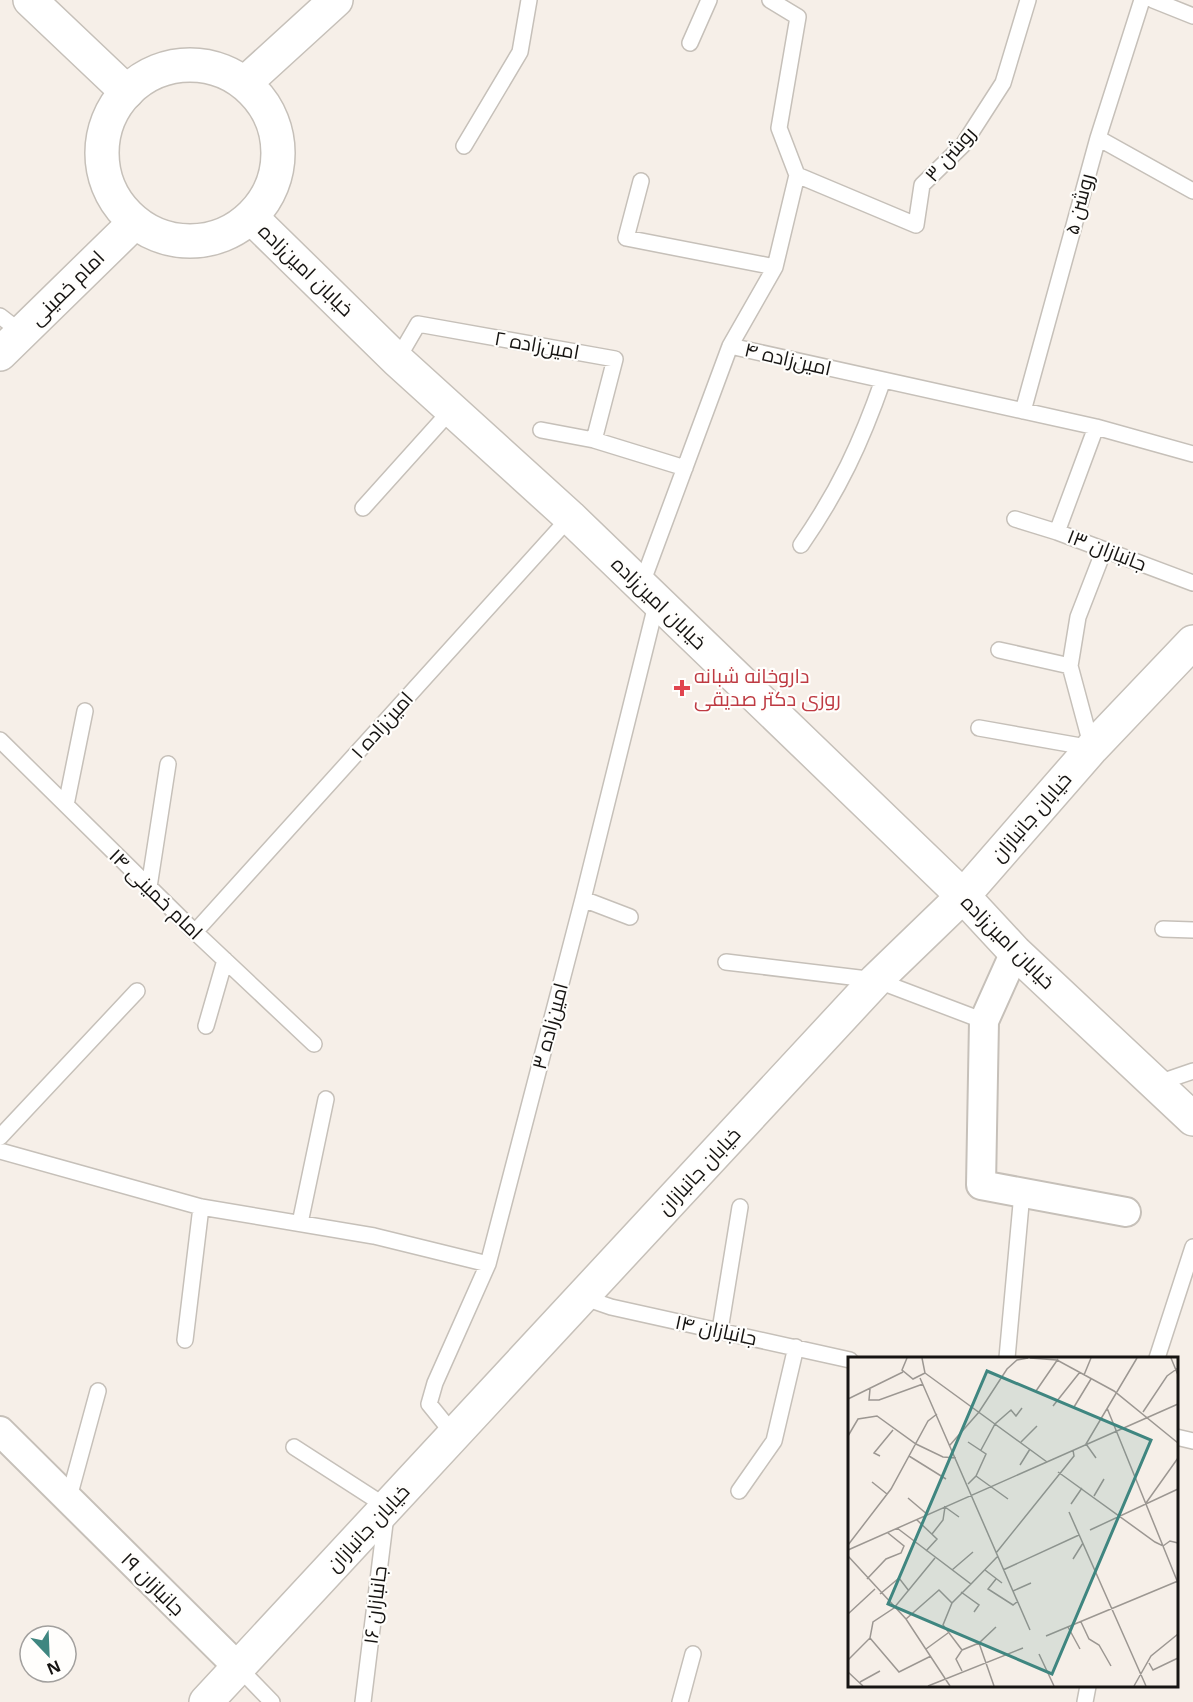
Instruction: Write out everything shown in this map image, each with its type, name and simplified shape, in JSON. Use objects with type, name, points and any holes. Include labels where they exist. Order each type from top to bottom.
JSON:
[{"type":"street","points":[[30,0],[127,92]]},
{"type":"street","points":[[244,83],[336,0]]},
{"type":"street","points":[[182,65],[203,66],[223,71],[244,83],[262,102],[274,124],[279,149],[276,174],[267,197],[251,217],[230,231],[206,239],[181,241],[156,234],[135,222],[120,207],[109,189],[103,169],[102,148],[106,128],[114,109],[127,92],[143,79],[161,70],[182,65]]},
{"type":"street","name":"خیابان امین‌زاده","points":[[251,217],[397,360],[649,593],[963,896],[1015,952],[1193,1119]]},
{"type":"street","name":"امام خمینی","points":[[7,334],[135,222]]},
{"type":"street","name":"خیابان جانبازان","points":[[206,1702],[876,980],[963,896],[1092,748],[1188,654]]},
{"type":"street","points":[[1015,952],[984,1021],[981,1185],[1126,1212]]},
{"type":"street","name":"جانبازان ۱۹","points":[[0,1431],[68,1501],[239,1668]]},
{"type":"lane","points":[[464,146],[520,52],[529,0]]},
{"type":"lane","points":[[690,43],[709,0]]},
{"type":"lane","points":[[730,346],[776,267],[797,175],[779,128],[798,16],[770,0]]},
{"type":"lane","name":"روشن ۳","points":[[797,175],[916,225],[922,185],[963,145],[1003,83],[1029,0]]},
{"type":"lane","name":"روشن ۵","points":[[1023,411],[1098,138],[1142,0]]},
{"type":"lane","points":[[1153,0],[1193,16]]},
{"type":"lane","points":[[1098,138],[1193,191]]},
{"type":"lane","points":[[640,181],[626,238],[776,267]]},
{"type":"lane","name":"امین‌زاده ۲","points":[[397,360],[418,324],[615,358],[594,440]]},
{"type":"lane","name":"امین‌زاده ۴","points":[[649,593],[685,468],[730,346],[1096,427],[1193,454]]},
{"type":"lane","points":[[801,545],[833,498],[862,439],[883,380]]},
{"type":"lane","points":[[363,508],[452,410]]},
{"type":"lane","name":"جانبازان ۱۳","points":[[1096,427],[1057,532],[1193,582]]},
{"type":"lane","points":[[541,430],[594,440],[685,468]]},
{"type":"lane","name":"امین‌زاده ۱","points":[[195,932],[570,518]]},
{"type":"lane","points":[[1015,519],[1057,532]]},
{"type":"lane","points":[[980,728],[1092,748],[1070,666],[1078,616],[1104,550]]},
{"type":"lane","name":"امین‌زاده ۳","points":[[455,1436],[429,1404],[435,1383],[488,1264],[583,899],[649,593]]},
{"type":"lane","points":[[999,650],[1070,666]]},
{"type":"lane","points":[[66,805],[85,711]]},
{"type":"lane","name":"امام خمینی ۱۴","points":[[0,740],[195,932],[314,1044]]},
{"type":"lane","points":[[149,887],[168,764]]},
{"type":"lane","points":[[583,899],[630,917]]},
{"type":"lane","points":[[1164,929],[1193,930]]},
{"type":"lane","points":[[206,1026],[225,960]]},
{"type":"lane","points":[[726,962],[876,980],[984,1021]]},
{"type":"lane","points":[[0,1137],[137,991]]},
{"type":"lane","points":[[1155,1084],[1193,1071]]},
{"type":"lane","points":[[300,1223],[326,1099]]},
{"type":"lane","points":[[0,1151],[201,1207],[374,1236],[488,1264]]},
{"type":"lane","points":[[1007,1357],[1022,1193]]},
{"type":"lane","points":[[185,1340],[201,1207]]},
{"type":"lane","points":[[720,1330],[740,1207]]},
{"type":"lane","points":[[1158,1357],[1193,1247]]},
{"type":"lane","name":"جانبازان ۱۴","points":[[582,1297],[611,1307],[848,1360]]},
{"type":"lane","points":[[739,1491],[774,1442],[796,1347]]},
{"type":"lane","points":[[68,1501],[98,1391]]},
{"type":"lane","points":[[1178,1437],[1193,1441]]},
{"type":"lane","points":[[294,1447],[387,1507]]},
{"type":"lane","name":"جانبازان ۱۶","points":[[363,1702],[387,1507]]},
{"type":"lane","points":[[680,1702],[693,1654]]},
{"type":"lane","points":[[239,1668],[272,1702]]},
{"type":"lane","points":[[1085,1702],[1088,1687]]},
{"type":"place","name":"داروخانه شبانه روزی دکتر صدیقی","points":[[682,688]]}]
